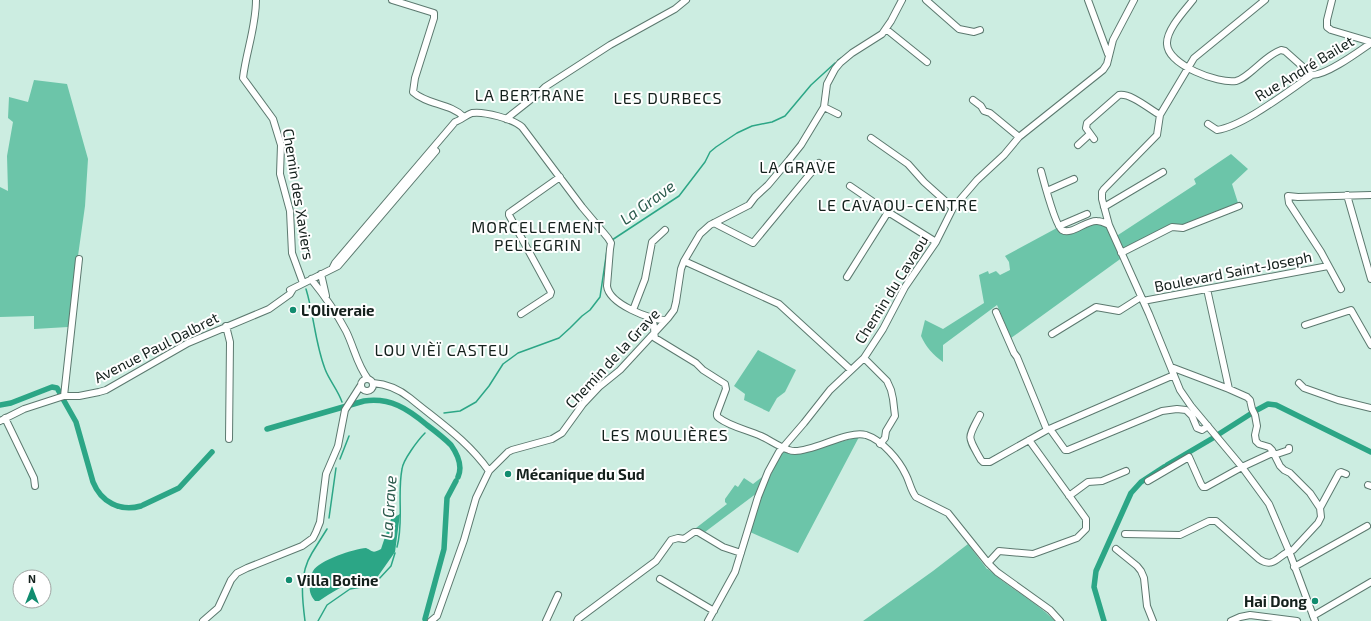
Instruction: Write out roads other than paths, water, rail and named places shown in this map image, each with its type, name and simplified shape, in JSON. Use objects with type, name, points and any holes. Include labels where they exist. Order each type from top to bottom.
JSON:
[{"type":"street","name":"Chemin des Xaviers","points":[[256,0],[253,30],[243,78],[273,119],[281,145],[280,174],[290,211],[292,253],[303,283]]},
{"type":"street","points":[[392,0],[434,13],[434,18],[415,78],[413,92],[430,101],[458,111],[462,119],[475,113],[506,119],[518,124],[608,238],[610,243],[607,291],[613,299],[651,318],[666,320]]},
{"type":"street","points":[[506,119],[539,93],[544,87],[610,45],[675,9],[686,0]]},
{"type":"street","name":"Chemin de la Grave","points":[[430,621],[437,616],[464,540],[476,498],[489,471],[508,452],[552,439],[562,433],[583,404],[599,387],[620,370],[666,320],[674,310],[684,261],[700,234],[714,223],[749,205],[768,185],[801,145],[824,107],[827,84],[835,69],[847,58],[882,34],[902,0]]},
{"type":"street","points":[[926,0],[959,29],[974,32],[980,30]]},
{"type":"street","points":[[1088,0],[1108,54]]},
{"type":"street","name":"Chemin du Cavaou","points":[[708,621],[732,579],[758,497],[768,472],[779,452],[830,390],[864,358],[883,329],[905,287],[936,242],[953,208],[977,180],[1004,155],[1019,137],[1103,70],[1107,64],[1108,54],[1113,40],[1134,0]]},
{"type":"street","points":[[1193,0],[1176,20],[1167,40],[1168,49],[1176,59],[1188,69],[1211,77],[1236,81],[1243,78],[1269,57],[1281,50],[1285,51],[1312,75]]},
{"type":"street","points":[[1265,0],[1194,58],[1160,115],[1157,135],[1102,192],[1102,199],[1109,225],[1180,390],[1242,467],[1269,504],[1289,551],[1313,620],[1371,582]]},
{"type":"street","points":[[1332,0],[1327,20],[1327,27],[1331,30],[1371,42]]},
{"type":"street","points":[[886,29],[926,62]]},
{"type":"street","name":"Rue André Bailet","points":[[1208,124],[1217,130],[1226,129],[1267,105],[1312,75],[1318,75],[1338,64],[1371,42]]},
{"type":"street","points":[[1078,145],[1092,136],[1086,128],[1087,124],[1119,96],[1124,94],[1160,115]]},
{"type":"street","points":[[973,100],[1019,137]]},
{"type":"street","points":[[824,107],[838,114]]},
{"type":"street","name":"Avenue Paul Dalbret","points":[[2,420],[24,409],[64,396],[78,396],[106,390],[188,343],[256,313],[288,290],[293,289],[333,267],[338,266],[412,176],[454,130],[462,119]]},
{"type":"street","points":[[871,138],[908,164],[924,182],[953,208]]},
{"type":"street","points":[[714,223],[753,244],[819,163],[824,167]]},
{"type":"street","points":[[1041,171],[1059,226],[1063,231],[1072,231],[1082,225],[1096,221],[1109,225]]},
{"type":"street","points":[[1104,207],[1163,172]]},
{"type":"street","points":[[521,314],[550,295],[551,292],[513,222],[510,213],[560,177]]},
{"type":"street","points":[[1047,191],[1074,179]]},
{"type":"street","points":[[850,186],[936,242]]},
{"type":"street","points":[[1347,195],[1371,279]]},
{"type":"street","points":[[1341,289],[1322,252],[1289,203],[1288,196],[1298,198],[1371,195]]},
{"type":"street","points":[[1121,253],[1172,227],[1183,228],[1239,206]]},
{"type":"street","points":[[847,277],[888,212]]},
{"type":"street","points":[[1059,226],[1087,214]]},
{"type":"street","points":[[633,310],[645,279],[652,242],[665,230]]},
{"type":"street","points":[[64,396],[79,260]]},
{"type":"street","points":[[684,261],[779,304],[851,370]]},
{"type":"street","name":"Boulevard Saint-Joseph","points":[[1142,299],[1207,289],[1328,266]]},
{"type":"street","points":[[321,274],[327,299]]},
{"type":"street","points":[[311,279],[327,299],[346,331],[367,384]]},
{"type":"street","points":[[1207,289],[1229,389]]},
{"type":"street","points":[[1052,334],[1096,307],[1119,311],[1142,299]]},
{"type":"street","points":[[1305,325],[1351,310],[1371,345]]},
{"type":"street","points":[[996,312],[1014,353],[1017,356],[1048,429],[1065,450],[1162,411],[1177,409],[1186,410],[1192,416],[1197,428],[1202,430],[1210,428]]},
{"type":"street","points":[[651,318],[655,327],[655,338],[696,363],[702,370],[725,384],[726,389],[717,416],[732,425],[793,451],[804,450],[855,434],[864,435],[874,439],[901,467],[916,498],[948,513],[997,572],[1050,610],[1060,621]]},
{"type":"street","points":[[226,326],[230,342],[229,439]]},
{"type":"street","points":[[864,358],[887,381],[893,399],[895,416],[886,431],[885,438],[880,444]]},
{"type":"street","points":[[1125,534],[1180,535],[1209,521],[1216,521],[1263,561],[1272,563],[1289,551],[1293,550],[1318,523],[1321,517],[1320,508],[1310,494],[1290,473],[1280,466],[1269,447],[1259,444],[1256,441],[1255,435],[1257,426],[1255,415],[1250,400],[1247,397],[1171,367]]},
{"type":"street","points":[[980,415],[969,436],[981,460],[984,462],[990,462],[1048,429],[1174,375]]},
{"type":"street","points":[[1299,383],[1304,388],[1338,400],[1371,408]]},
{"type":"street","points":[[203,621],[218,608],[231,580],[237,573],[302,546],[313,538],[320,522],[326,474],[338,446],[345,410],[356,395],[367,384],[384,385],[402,392],[457,435],[474,451],[489,471]]},
{"type":"street","points":[[2,420],[34,478],[35,486]]},
{"type":"street","points":[[988,563],[999,551],[1033,554],[1077,538],[1086,529],[1086,519],[1029,440]]},
{"type":"street","points":[[1148,481],[1189,457],[1200,484],[1203,487],[1206,487],[1242,467],[1273,454],[1289,450],[1289,448]]},
{"type":"street","points":[[1069,496],[1088,482],[1102,481],[1126,471]]},
{"type":"street","points":[[1320,508],[1339,474],[1341,472],[1346,474]]},
{"type":"street","points":[[1294,567],[1366,526]]},
{"type":"street","points":[[577,621],[656,561],[671,540],[678,538],[684,539],[694,532],[698,532],[724,547],[741,553]]},
{"type":"street","points":[[1116,549],[1141,571],[1144,578],[1147,606],[1153,621]]},
{"type":"street","points":[[660,578],[714,611]]},
{"type":"street","points":[[546,621],[558,595]]},
{"type":"street","points":[[1231,621],[1245,616],[1254,615],[1297,621]]},
{"type":"waterway","name":"La Grave","points":[[612,240],[679,196],[705,162],[710,152],[716,147],[737,133],[752,126],[772,122],[785,116],[811,85],[835,63]]},
{"type":"waterway","name":"La Grave","points":[[444,413],[460,411],[476,402],[489,386],[503,364],[518,353],[559,338],[590,310],[600,297],[607,250]]},
{"type":"waterway","points":[[306,289],[322,359],[327,373],[342,402]]},
{"type":"waterway","points":[[0,405],[11,403],[52,387],[57,388],[60,393]]},
{"type":"waterway","points":[[63,399],[76,422],[96,489],[112,504],[126,508],[141,506]]},
{"type":"waterway","points":[[267,429],[364,401],[373,400],[390,403],[406,409],[451,445],[456,453],[460,465],[458,477]]},
{"type":"waterway","points":[[1255,411],[1268,404],[1276,405],[1371,452]]},
{"type":"waterway","points":[[1219,434],[1252,413]]},
{"type":"waterway","name":"La Grave","points":[[397,547],[400,528],[400,489],[402,469],[415,445],[425,433]]},
{"type":"waterway","points":[[340,459],[349,436]]},
{"type":"waterway","points":[[1167,465],[1213,438]]},
{"type":"waterway","points":[[143,505],[179,488],[212,452]]},
{"type":"waterway","points":[[1104,621],[1094,587],[1096,571],[1131,493],[1141,482],[1164,467]]},
{"type":"waterway","points":[[329,518],[336,468]]},
{"type":"waterway","points":[[425,619],[444,549],[447,498],[456,481]]},
{"type":"waterway","points":[[305,621],[302,595],[305,569],[312,553],[327,529]]},
{"type":"waterway","name":"La Grave","points":[[318,621],[327,605],[350,589],[367,586],[378,580],[391,566],[395,553]]},
{"type":"place","name":"L'Oliveraie","points":[[293,310]]},
{"type":"place","name":"Mécanique du Sud","points":[[508,474]]},
{"type":"place","name":"Villa Botine","points":[[289,580]]},
{"type":"place","name":"Hai Dong","points":[[1315,601]]},
{"type":"district","name":"LA BERTRANE","points":[[530,94]]},
{"type":"district","name":"LES DURBECS","points":[[668,97]]},
{"type":"district","name":"LA GRAVE","points":[[798,166]]},
{"type":"district","name":"LE CAVAOU-CENTRE","points":[[898,204]]},
{"type":"district","name":"MORCELLEMENT PELLEGRIN","points":[[538,235]]},
{"type":"district","name":"LOU VIÈÏ CASTEU","points":[[442,349]]},
{"type":"district","name":"LES MOULIÈRES","points":[[665,434]]}]
